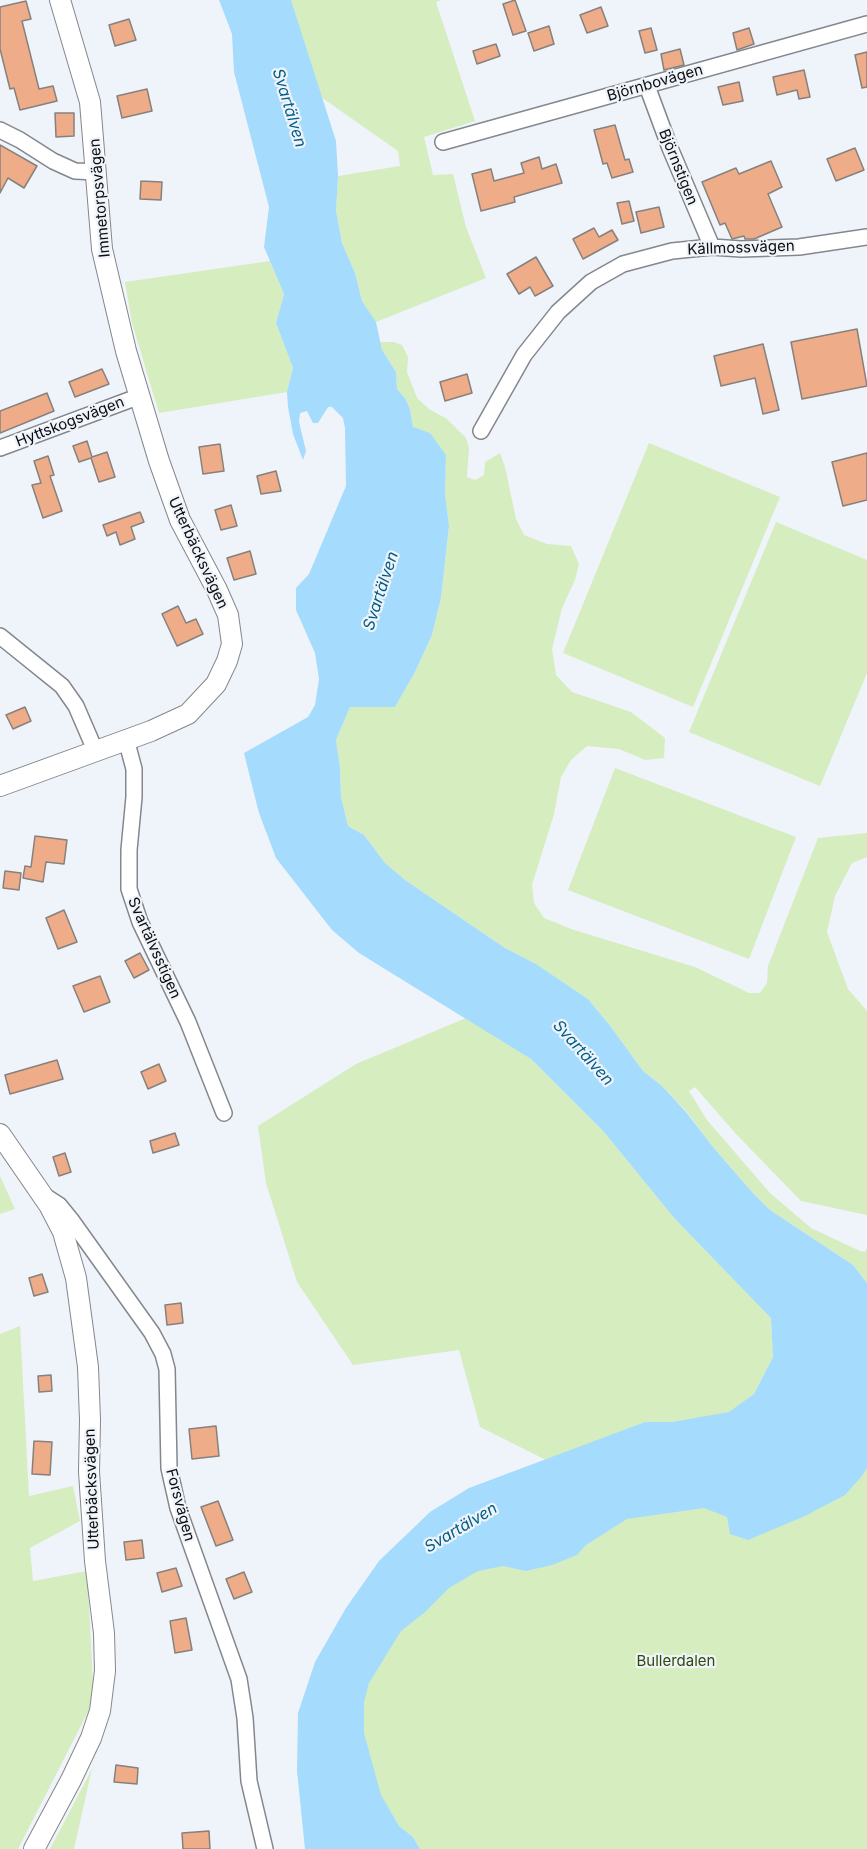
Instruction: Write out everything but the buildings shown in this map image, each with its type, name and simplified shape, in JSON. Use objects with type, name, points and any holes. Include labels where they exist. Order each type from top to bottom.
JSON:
[{"type":"street","name":"Immetorpsvägen","points":[[60,0],[90,102],[102,249],[126,351],[140,396]]},
{"type":"street","name":"Björnbovägen","points":[[443,142],[867,24]]},
{"type":"street","name":"Björnstigen","points":[[647,86],[670,148],[712,247]]},
{"type":"street","points":[[0,130],[75,171],[97,172]]},
{"type":"street","name":"Källmossvägen","points":[[481,430],[524,355],[558,312],[591,282],[623,264],[672,250],[712,247],[741,249],[799,247],[867,237]]},
{"type":"street","name":"Hyttskogsvägen","points":[[0,448],[140,396]]},
{"type":"street","name":"Utterbäcksvägen","points":[[0,786],[151,731],[188,714],[216,684],[227,661],[232,644],[228,615],[180,520],[159,461],[140,396]]},
{"type":"street","points":[[0,636],[62,686],[76,706],[95,750]]},
{"type":"street","name":"Svartälvsstigen","points":[[126,739],[134,769],[129,890],[140,922],[188,1022],[224,1113]]},
{"type":"street","name":"Utterbäcksvägen","points":[[0,1134],[41,1193],[63,1232],[76,1278],[89,1378],[88,1472],[95,1561],[104,1633],[105,1671],[100,1711],[91,1738],[34,1849]]},
{"type":"street","name":"Forsvägen","points":[[41,1193],[59,1205],[72,1221],[152,1333],[164,1354],[167,1370],[169,1468],[178,1508],[239,1679],[245,1718],[249,1781],[265,1849]]},
{"type":"green space","points":[[291,0],[442,0],[436,2],[475,121],[424,137],[433,175],[453,174],[466,227],[486,278],[376,322],[362,301],[355,273],[342,243],[336,211],[338,176],[400,166],[398,151],[321,97]]},
{"type":"green space","points":[[270,261],[284,294],[276,323],[293,368],[287,392],[159,413],[132,323],[125,282]]},
{"type":"green space","points":[[380,342],[394,342],[402,345],[408,357],[407,372],[417,398],[429,409],[447,419],[466,438],[469,448],[467,477],[475,480],[484,475],[485,462],[500,453],[516,519],[524,535],[547,544],[571,546],[579,564],[575,580],[562,608],[552,649],[556,675],[572,692],[631,712],[665,738],[664,758],[645,760],[619,749],[587,746],[571,760],[561,777],[554,814],[532,885],[534,903],[544,918],[571,929],[695,967],[749,993],[760,993],[767,983],[768,966],[818,838],[867,833],[867,857],[852,863],[835,896],[827,932],[848,989],[867,1011],[867,1215],[801,1201],[736,1134],[695,1087],[689,1091],[707,1120],[770,1193],[811,1228],[860,1251],[865,1252],[867,1249],[867,1283],[853,1265],[770,1210],[751,1191],[686,1111],[662,1086],[643,1071],[588,999],[536,964],[505,948],[405,880],[385,863],[364,835],[348,826],[341,797],[336,740],[350,707],[395,707],[415,672],[432,635],[441,598],[449,526],[445,494],[446,455],[413,427],[410,409],[405,398],[397,389],[396,372],[382,350]]},
{"type":"green space","points":[[649,443],[780,497],[693,707],[563,653]]},
{"type":"green space","points":[[776,522],[867,560],[867,673],[820,786],[689,732]]},
{"type":"green space","points":[[615,768],[796,837],[749,959],[568,890]]},
{"type":"green space","points":[[466,1018],[531,1059],[604,1132],[675,1219],[771,1317],[773,1357],[754,1394],[729,1413],[672,1422],[645,1422],[546,1460],[480,1427],[459,1350],[353,1365],[297,1282],[266,1183],[258,1126],[356,1064]]},
{"type":"green space","points":[[0,1176],[15,1209],[0,1214]]},
{"type":"green space","points":[[20,1326],[29,1496],[73,1486],[80,1521],[30,1548],[33,1581],[87,1571],[94,1700],[18,1849],[0,1849],[0,1334]]},
{"type":"green space","name":"Bullerdalen","points":[[867,1428],[867,1849],[420,1849],[413,1837],[399,1826],[389,1809],[333,1748],[378,1598]]},
{"type":"green space","points":[[92,1769],[74,1849],[50,1849]]},
{"type":"water","name":"Svartälven","points":[[219,0],[291,0],[336,141],[338,176],[336,211],[342,243],[355,273],[362,301],[376,322],[382,350],[396,372],[397,389],[405,398],[410,409],[413,427],[430,433],[446,455],[445,494],[449,526],[441,598],[432,635],[395,707],[350,707],[336,740],[341,797],[348,826],[364,835],[385,863],[405,880],[505,948],[536,964],[588,999],[643,1071],[662,1086],[686,1112],[751,1191],[770,1210],[853,1265],[867,1283],[867,1468],[845,1495],[805,1516],[748,1540],[730,1534],[727,1517],[704,1508],[627,1519],[586,1545],[577,1555],[552,1565],[526,1571],[503,1566],[478,1571],[449,1588],[424,1613],[401,1631],[369,1683],[364,1702],[364,1733],[381,1795],[399,1826],[413,1837],[420,1849],[305,1849],[297,1771],[298,1713],[315,1662],[346,1608],[379,1561],[430,1512],[469,1488],[645,1422],[672,1422],[729,1412],[754,1394],[773,1357],[771,1318],[675,1219],[604,1132],[531,1059],[359,953],[332,930],[276,858],[259,813],[244,753],[308,717],[315,705],[319,679],[315,653],[296,610],[296,588],[309,574],[346,486],[345,428],[343,418],[332,407],[328,407],[318,423],[313,423],[307,411],[300,413],[299,422],[306,451],[303,460],[293,434],[288,407],[287,392],[293,368],[276,323],[284,294],[264,247],[269,207],[234,72],[232,34]]}]
